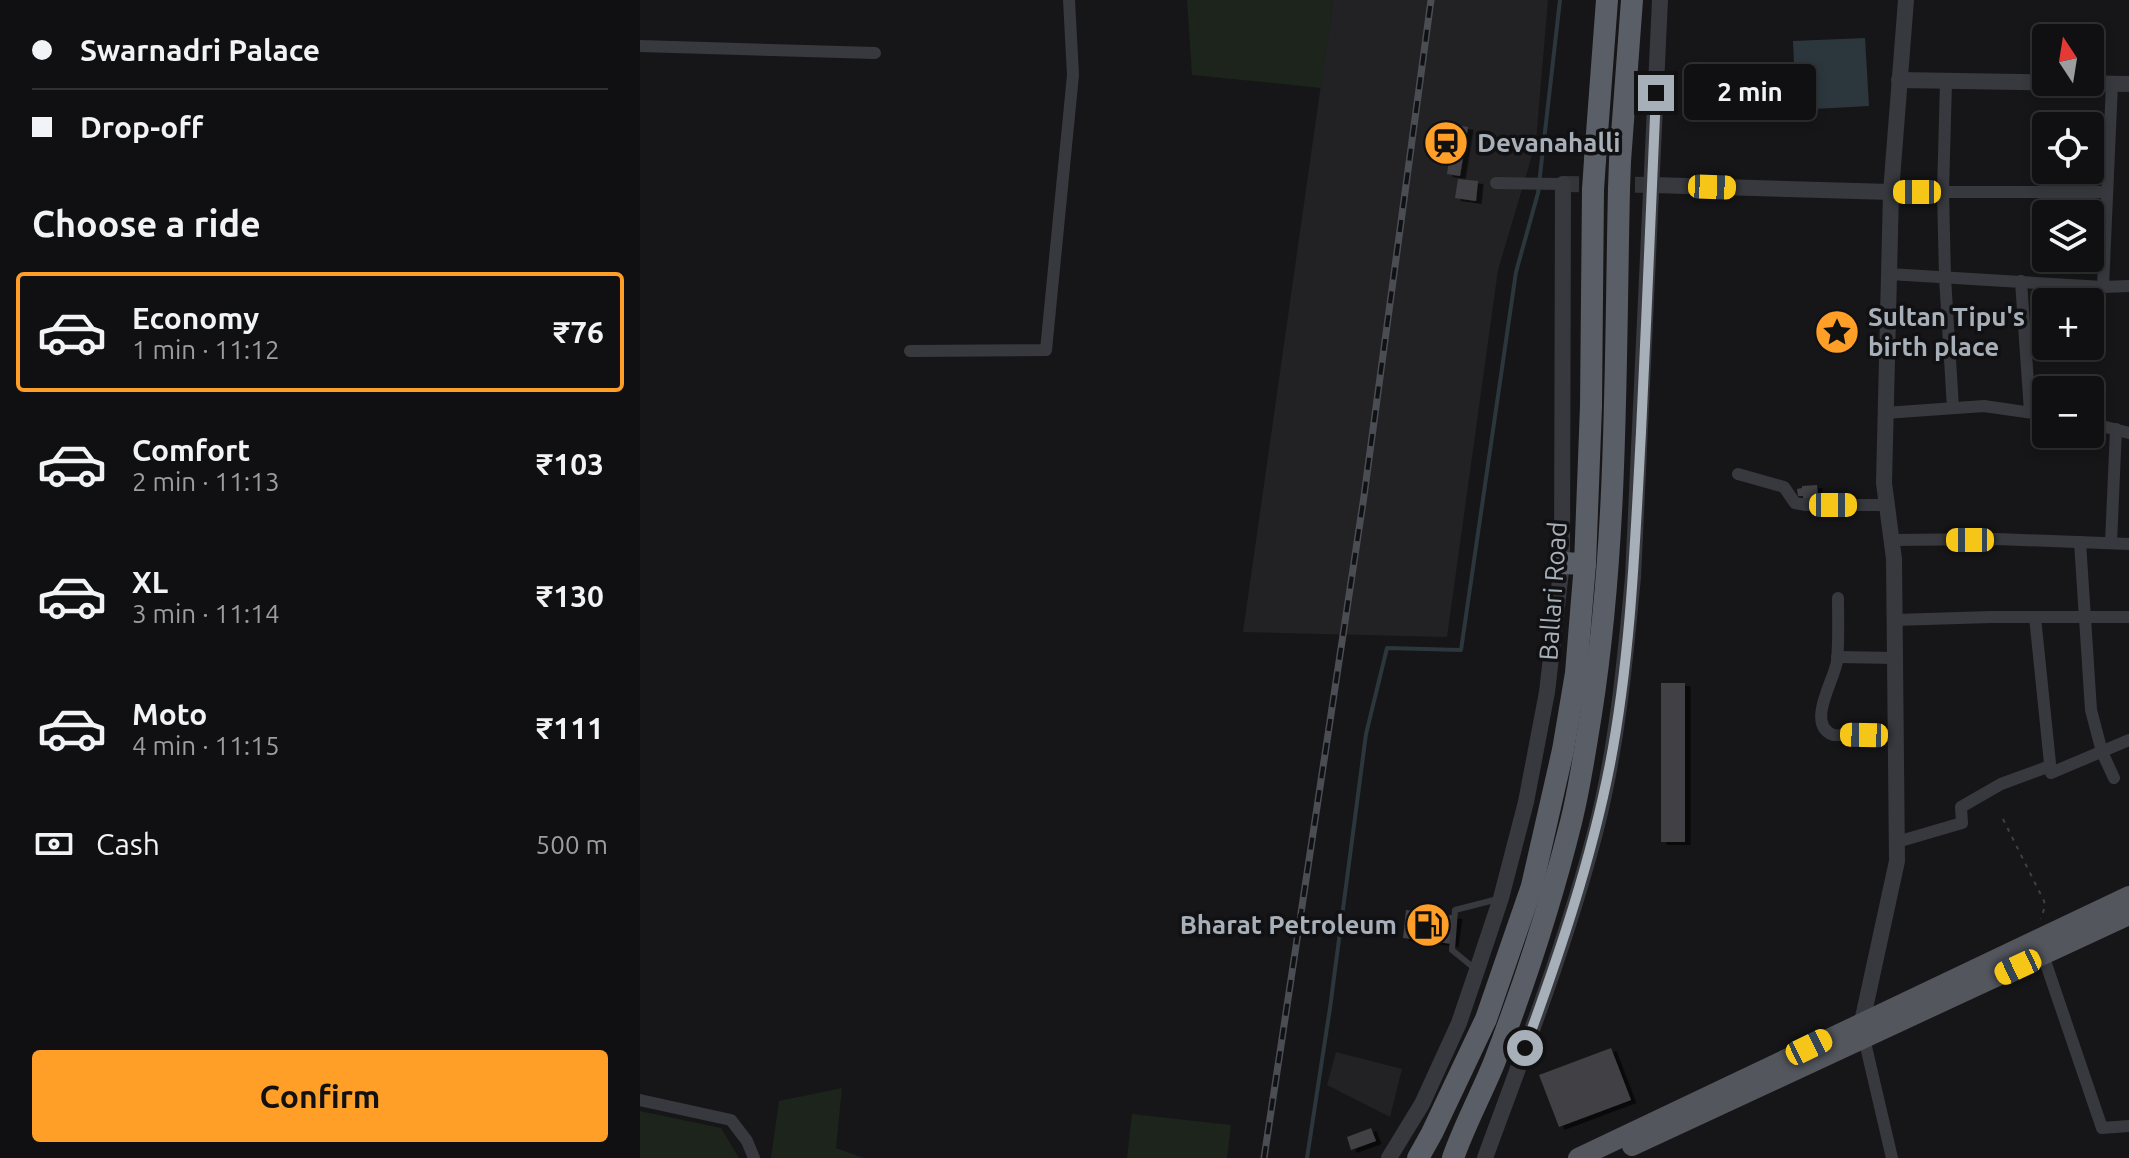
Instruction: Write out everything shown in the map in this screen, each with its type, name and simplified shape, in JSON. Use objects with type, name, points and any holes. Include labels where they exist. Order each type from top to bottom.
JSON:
[{"type":"highway","name":"Ballari Road","points":[[1418,1158],[1486,1019],[1532,886],[1563,750],[1576,673],[1585,564],[1591,406],[1593,190],[1607,0]]},
{"type":"highway","name":"Ballari Road","points":[[1453,1158],[1493,1066],[1521,989],[1572,820],[1598,672],[1609,565],[1620,161],[1632,0]]},
{"type":"highway","points":[[1562,563],[1585,564]]},
{"type":"main road","points":[[1578,1158],[2045,945],[2129,896]]},
{"type":"main road","points":[[2045,945],[2129,915]]},
{"type":"main road","points":[[1607,1158],[1863,1030]]},
{"type":"street","points":[[910,351],[1046,350],[1073,75],[1069,0]]},
{"type":"street","points":[[1485,1158],[1575,905],[1610,762],[1625,663],[1633,577],[1660,0]]},
{"type":"street","points":[[1892,1158],[1863,1030],[1897,861],[1894,559],[1884,483],[1891,192],[1906,0]]},
{"type":"street","points":[[640,46],[875,53]]},
{"type":"street","points":[[1899,80],[2120,84],[2107,192],[2103,287]]},
{"type":"street","points":[[1946,81],[1943,192],[1953,408]]},
{"type":"street","points":[[1389,1158],[1422,1104],[1459,1023],[1501,898],[1526,802],[1547,692],[1562,563],[1563,184],[1496,183]]},
{"type":"street","points":[[1653,185],[1891,192],[2107,192]]},
{"type":"street","points":[[1889,274],[2129,286]]},
{"type":"street","points":[[1885,413],[1984,406],[2030,412],[2021,281]]},
{"type":"street","points":[[2111,543],[2122,431]]},
{"type":"street","points":[[1738,474],[1784,487],[1795,503],[1886,505]]},
{"type":"street","points":[[1891,540],[1997,539],[2129,544]]},
{"type":"street","points":[[2080,542],[2091,710],[2102,752],[2114,778]]},
{"type":"street","points":[[1838,598],[1837,664],[1823,703],[1823,727],[1833,735],[1895,736]]},
{"type":"street","points":[[2035,617],[2051,773],[2129,740]]},
{"type":"street","points":[[1894,620],[2129,617]]},
{"type":"street","points":[[1837,657],[1895,658]]},
{"type":"street","points":[[1897,842],[1962,823],[1961,807],[2001,784],[2050,766]]},
{"type":"street","points":[[2045,945],[2102,1128],[2129,1126]]},
{"type":"street","points":[[640,1100],[731,1120],[747,1141],[754,1158]]},
{"type":"lane","points":[[1477,970],[1452,950],[1455,910],[1501,898]]},
{"type":"path","points":[[2003,819],[2044,901],[2041,920],[2045,945]]},
{"type":"shaded area","points":[[1187,0],[1333,0],[1321,88],[1192,75]]},
{"type":"shaded area","points":[[1333,0],[1548,0],[1536,142],[1498,270],[1447,637],[1243,632]]},
{"type":"shaded area","points":[[1865,38],[1869,106],[1796,110],[1793,41]]},
{"type":"shaded area","points":[[1336,1052],[1402,1069],[1390,1117],[1327,1085]]},
{"type":"shaded area","points":[[842,1088],[836,1148],[864,1158],[771,1158],[779,1101]]},
{"type":"shaded area","points":[[640,1111],[721,1128],[739,1158],[640,1158]]},
{"type":"shaded area","points":[[1132,1114],[1231,1125],[1227,1158],[1127,1158]]},
{"type":"building","points":[[1454,125],[1468,127],[1460,176],[1447,174]]},
{"type":"building","points":[[1458,179],[1478,181],[1476,201],[1455,198]]},
{"type":"building","points":[[1817,485],[1818,498],[1803,499],[1803,496],[1798,496],[1797,489],[1802,486]]},
{"type":"building","points":[[1661,683],[1685,683],[1685,842],[1661,842]]},
{"type":"building","points":[[1406,910],[1457,916],[1453,944],[1403,938]]},
{"type":"building","points":[[1611,1048],[1631,1100],[1559,1127],[1539,1075]]},
{"type":"building","points":[[1371,1128],[1376,1141],[1351,1150],[1347,1137]]},
{"type":"waterway","points":[[1307,1158],[1366,734],[1387,648],[1461,650],[1516,272],[1538,193],[1560,0]]},
{"type":"tunnel","points":[[1563,184],[1653,185]]},
{"type":"railway","points":[[1264,1158],[1364,496],[1431,0]]},
{"type":"place","name":"Devanahalli","points":[[1446,143]]},
{"type":"place","name":"Sultan Tipu's birth place","points":[[1837,332]]},
{"type":"place","name":"Bharat Petroleum","points":[[1428,925]]},
{"type":"route","points":[[1525,1048],[1575,905],[1596,827],[1610,762],[1625,663],[1633,577],[1656,93]]}]
